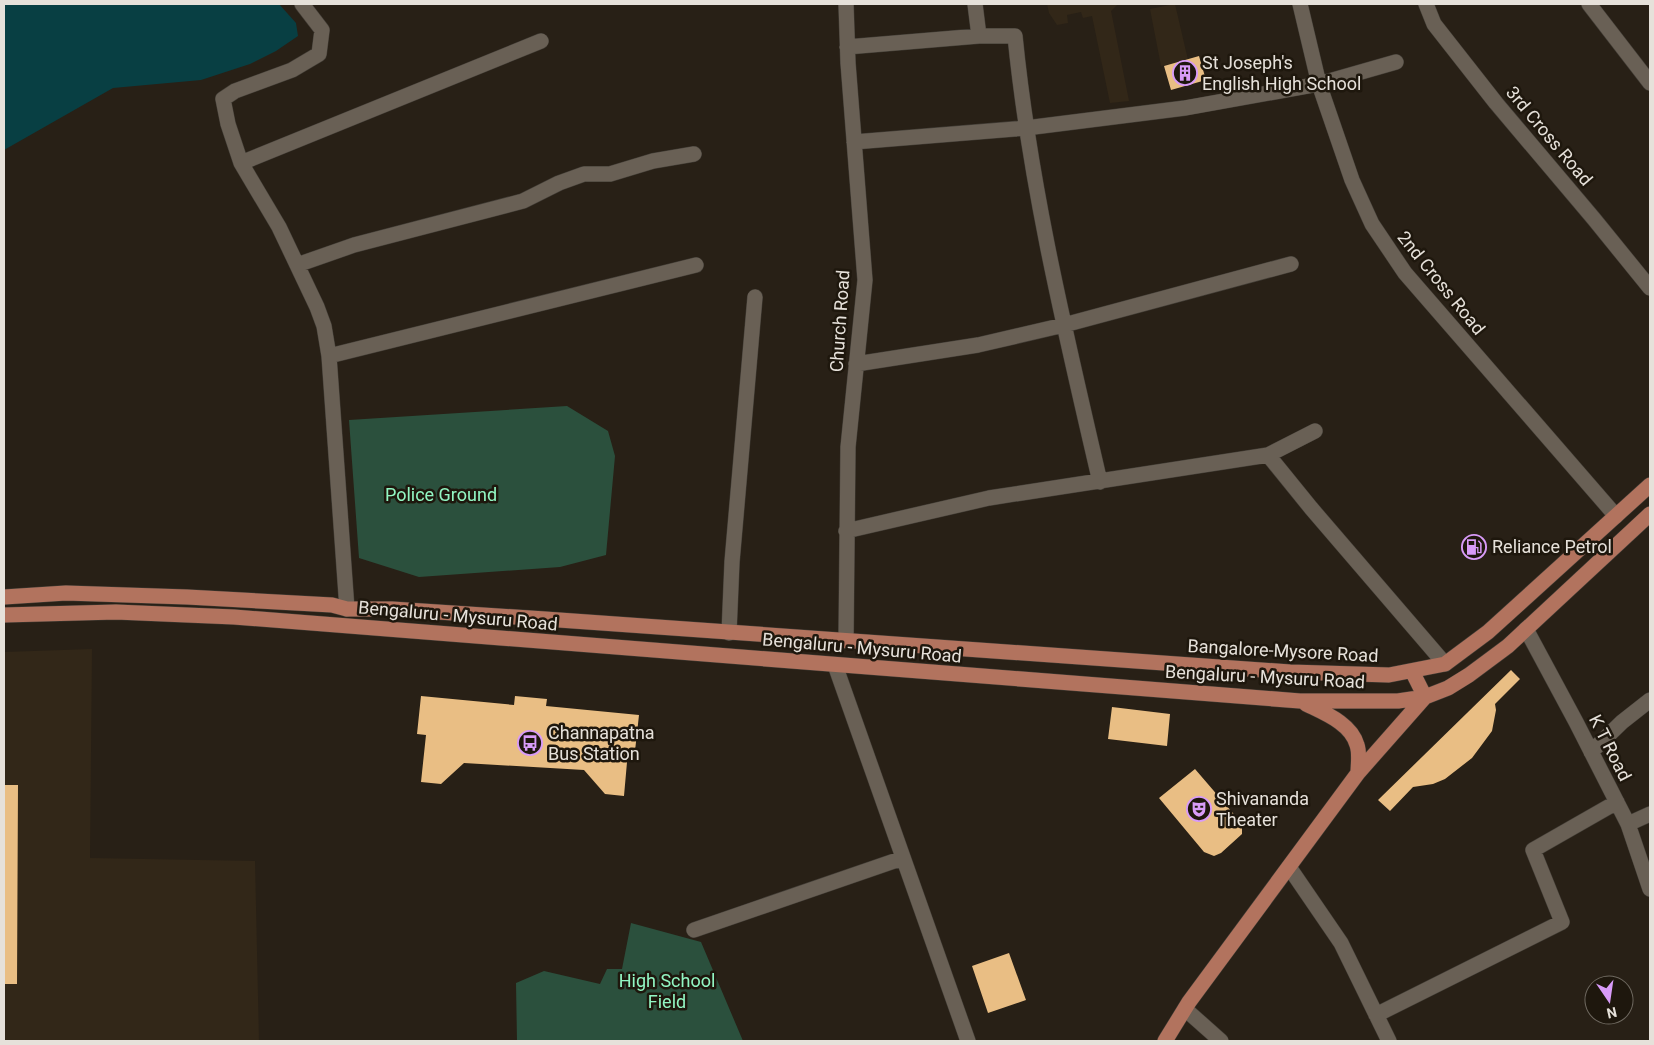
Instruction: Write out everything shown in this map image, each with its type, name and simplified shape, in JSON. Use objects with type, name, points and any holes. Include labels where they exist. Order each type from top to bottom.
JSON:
[{"type":"main road","name":"Bangalore-Mysore Road","points":[[846,641],[1290,672],[1389,675],[1412,671],[1446,664],[1488,632],[1650,485]]},
{"type":"main road","name":"Bengaluru - Mysuru Road","points":[[4,615],[116,612],[234,617],[1300,701],[1398,701],[1425,697],[1448,688],[1469,675],[1508,646],[1650,514]]},
{"type":"main road","name":"Bengaluru - Mysuru Road","points":[[4,596],[66,593],[187,597],[332,605],[347,609],[392,609],[846,641]]},
{"type":"main road","points":[[391,630],[392,609]]},
{"type":"main road","points":[[666,651],[667,628]]},
{"type":"main road","points":[[1446,664],[1448,688]]},
{"type":"main road","points":[[1165,1041],[1184,1009],[1358,773],[1425,697],[1412,671]]},
{"type":"main road","points":[[1300,701],[1337,718],[1348,729],[1357,745],[1358,773]]},
{"type":"street","points":[[302,4],[322,30],[319,54],[292,70],[235,91],[223,99],[228,124],[241,163],[279,226],[324,326],[328,356],[347,609]]},
{"type":"street","name":"Church Road","points":[[846,4],[847,47],[865,280],[848,447],[846,641]]},
{"type":"street","points":[[975,4],[979,36]]},
{"type":"street","name":"2nd Cross Road","points":[[1300,4],[1319,84],[1352,180],[1372,224],[1405,273],[1616,516]]},
{"type":"street","name":"3rd Cross Road","points":[[1426,4],[1434,24],[1650,288]]},
{"type":"street","points":[[1589,4],[1650,83]]},
{"type":"street","points":[[847,47],[979,36],[1015,36],[1026,128],[1064,325],[1100,482]]},
{"type":"street","points":[[241,163],[541,42]]},
{"type":"street","points":[[854,142],[1026,128],[1185,108],[1319,84],[1396,62]]},
{"type":"street","points":[[297,264],[354,245],[523,201],[559,183],[584,174],[610,174],[653,161],[694,154]]},
{"type":"street","points":[[856,364],[978,345],[1064,325],[1291,264]]},
{"type":"street","points":[[328,356],[696,265]]},
{"type":"street","points":[[729,633],[732,562],[755,297]]},
{"type":"street","points":[[846,531],[989,498],[1268,455],[1315,430]]},
{"type":"street","points":[[1268,455],[1311,508],[1446,664]]},
{"type":"street","name":"K T Road","points":[[1526,629],[1628,824],[1650,889]]},
{"type":"street","points":[[835,665],[968,1041]]},
{"type":"street","points":[[1591,752],[1622,722],[1650,700]]},
{"type":"street","points":[[1376,1015],[1562,922],[1533,850],[1617,802]]},
{"type":"street","points":[[1628,824],[1650,814]]},
{"type":"street","points":[[694,930],[904,858]]},
{"type":"street","points":[[1289,867],[1341,943],[1389,1041]]},
{"type":"street","points":[[1184,1009],[1221,1041]]},
{"type":"shaded area","points":[[1047,4],[1118,4],[1111,11],[1129,101],[1110,103],[1092,16],[1083,18],[1081,12],[1067,15],[1068,23],[1057,25],[1049,13]]},
{"type":"shaded area","points":[[1175,4],[1188,60],[1161,66],[1150,9]]},
{"type":"shaded area","points":[[92,649],[90,858],[255,861],[259,1041],[4,1041],[4,652]]},
{"type":"green space","name":"Police Ground","points":[[567,406],[608,431],[615,456],[606,555],[560,567],[419,577],[359,558],[349,420]]},
{"type":"green space","name":"High School Field","points":[[631,923],[701,942],[743,1041],[517,1041],[516,983],[544,971],[600,984],[607,969],[622,969]]},
{"type":"water","points":[[4,4],[279,4],[296,23],[298,36],[276,51],[250,64],[201,80],[113,88],[4,150]]},
{"type":"building","name":"St Joseph's English High School","points":[[1199,56],[1206,80],[1171,90],[1164,66]]},
{"type":"building","points":[[1511,670],[1520,679],[1495,704],[1496,710],[1492,731],[1472,758],[1445,779],[1433,784],[1413,787],[1390,811],[1378,800]]},
{"type":"building","name":"Channapatna Bus Station","points":[[421,696],[514,705],[515,696],[547,699],[546,706],[639,715],[635,751],[628,751],[624,796],[605,794],[584,770],[464,763],[441,784],[421,782],[426,735],[417,734]]},
{"type":"building","points":[[1112,707],[1170,714],[1167,746],[1108,739]]},
{"type":"building","name":"Shivananda Theater","points":[[1195,769],[1238,819],[1242,828],[1242,834],[1221,853],[1214,856],[1204,852],[1159,798]]},
{"type":"building","points":[[4,785],[18,785],[17,984],[4,984]]},
{"type":"building","points":[[1009,953],[1026,1000],[988,1013],[972,966]]},
{"type":"place","name":"St Joseph's English High School","points":[[1185,73]]},
{"type":"place","name":"Reliance Petrol","points":[[1474,547]]},
{"type":"place","name":"Channapatna Bus Station","points":[[530,743]]},
{"type":"place","name":"Shivananda Theater","points":[[1199,809]]}]
